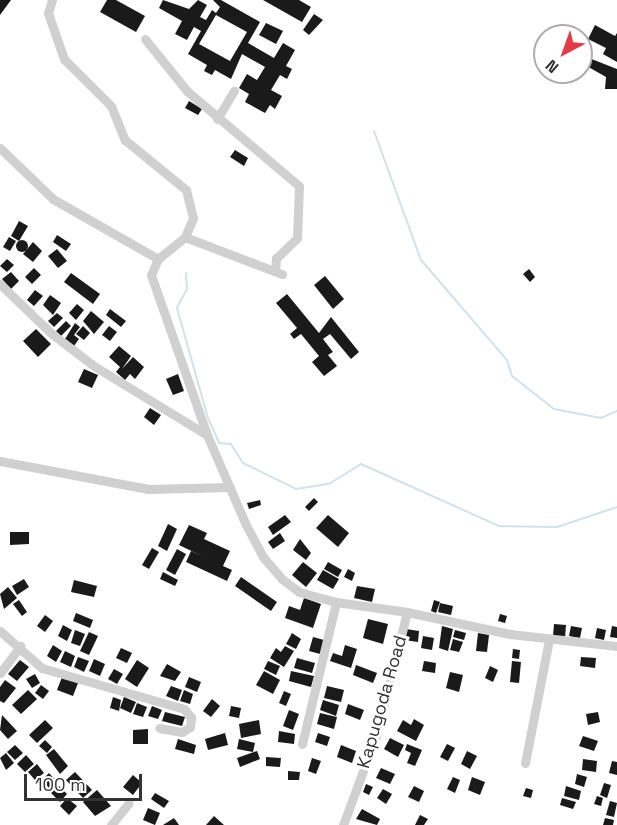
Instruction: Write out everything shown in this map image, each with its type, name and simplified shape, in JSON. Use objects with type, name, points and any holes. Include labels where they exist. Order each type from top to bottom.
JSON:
[{"type":"street","points":[[52,0],[48,13],[64,59],[111,106],[125,140],[186,190],[193,218],[185,237],[158,259],[151,275],[207,435],[263,557],[282,579],[299,592],[336,602],[407,612],[549,639],[617,646]]},
{"type":"street","points":[[146,39],[187,91],[299,186],[297,238],[276,258],[279,273],[185,237]]},
{"type":"street","points":[[217,118],[234,91]]},
{"type":"street","points":[[0,148],[52,199],[158,259]]},
{"type":"street","points":[[0,284],[52,334],[94,366],[207,435]]},
{"type":"street","points":[[0,461],[148,489],[230,488]]},
{"type":"street","points":[[302,744],[336,602]]},
{"type":"street","name":"Kapugoda Road","points":[[343,825],[377,733],[407,612]]},
{"type":"street","points":[[0,631],[20,646],[42,668],[184,709],[191,717],[190,727],[182,732],[159,728]]},
{"type":"street","points":[[525,763],[549,639]]},
{"type":"street","points":[[0,673],[20,646]]},
{"type":"street","points":[[111,825],[129,802]]},
{"type":"building","points":[[0,0],[11,0],[0,15]]},
{"type":"building","points":[[107,0],[116,0],[145,16],[136,32],[100,12]]},
{"type":"building","points":[[163,0],[189,9],[198,0],[207,5],[200,17],[206,20],[212,10],[216,13],[220,7],[213,0],[221,0],[260,22],[248,43],[274,58],[283,43],[295,50],[286,66],[292,69],[287,79],[280,75],[271,90],[282,96],[275,109],[270,105],[265,113],[245,102],[249,94],[239,88],[247,74],[257,80],[265,67],[242,54],[231,79],[215,70],[212,75],[204,71],[207,65],[188,54],[201,31],[194,27],[187,40],[175,34],[182,21],[159,8]],"holes":[[[216,15],[247,32],[230,61],[199,44]]]},
{"type":"building","points":[[263,0],[299,0],[311,7],[302,22]]},
{"type":"building","points":[[314,14],[323,20],[309,35],[303,30]]},
{"type":"building","points":[[266,23],[283,31],[276,44],[259,35]]},
{"type":"building","points":[[595,25],[615,36],[617,33],[617,62],[603,54],[606,48],[593,42]]},
{"type":"building","points":[[593,60],[617,69],[617,89],[605,89],[606,77],[593,70]]},
{"type":"building","points":[[189,101],[202,109],[198,115],[185,108]]},
{"type":"building","points":[[235,150],[248,158],[244,166],[230,157]]},
{"type":"building","points":[[19,221],[28,226],[19,241],[11,236]]},
{"type":"building","points":[[57,235],[71,244],[66,251],[53,242]]},
{"type":"building","points":[[9,237],[16,241],[10,251],[3,247]]},
{"type":"building","points":[[24,240],[28,246],[24,252],[20,252],[16,244]]},
{"type":"building","points":[[33,242],[42,251],[33,262],[23,254]]},
{"type":"building","points":[[57,249],[67,261],[58,268],[48,256]]},
{"type":"building","points":[[7,259],[14,265],[7,272],[0,266]]},
{"type":"building","points":[[34,268],[41,275],[32,284],[25,277]]},
{"type":"building","points":[[529,269],[535,277],[530,282],[523,274]]},
{"type":"building","points":[[11,272],[19,281],[11,289],[2,279]]},
{"type":"building","points":[[71,273],[100,294],[93,304],[64,282]]},
{"type":"building","points":[[325,276],[344,299],[333,309],[314,285]]},
{"type":"building","points":[[35,290],[43,296],[34,306],[27,300]]},
{"type":"building","points":[[287,294],[319,333],[331,317],[359,352],[351,359],[330,334],[323,339],[333,352],[328,355],[337,366],[324,376],[312,362],[319,356],[301,334],[294,339],[290,334],[297,328],[276,303]]},
{"type":"building","points":[[50,295],[61,303],[53,315],[43,305]]},
{"type":"building","points":[[77,304],[84,310],[76,320],[69,313]]},
{"type":"building","points":[[110,309],[126,321],[121,327],[106,315]]},
{"type":"building","points":[[91,311],[104,322],[94,334],[83,321]]},
{"type":"building","points":[[57,313],[63,318],[54,327],[48,321]]},
{"type":"building","points":[[66,321],[71,326],[61,336],[56,331]]},
{"type":"building","points":[[75,323],[80,327],[74,335],[79,339],[74,346],[65,339]]},
{"type":"building","points":[[83,326],[90,333],[84,340],[76,334]]},
{"type":"building","points":[[109,326],[117,332],[110,341],[102,335]]},
{"type":"building","points":[[36,329],[51,344],[38,357],[23,341]]},
{"type":"building","points":[[119,346],[131,356],[122,369],[133,357],[144,367],[135,379],[130,374],[125,380],[116,372],[120,367],[109,357]]},
{"type":"building","points":[[84,369],[98,375],[92,388],[78,382]]},
{"type":"building","points":[[178,374],[184,391],[173,395],[166,379]]},
{"type":"building","points":[[150,408],[161,415],[154,425],[144,417]]},
{"type":"building","points":[[314,498],[318,502],[309,511],[305,507]]},
{"type":"building","points":[[260,500],[261,505],[249,509],[247,503]]},
{"type":"building","points":[[285,515],[291,522],[273,535],[268,527]]},
{"type":"building","points":[[328,515],[349,533],[338,547],[316,528]]},
{"type":"building","points":[[168,524],[177,529],[167,551],[158,546]]},
{"type":"building","points":[[189,525],[207,533],[204,539],[230,551],[223,566],[232,570],[227,581],[186,562],[191,551],[202,556],[179,545]]},
{"type":"building","points":[[10,532],[29,532],[29,544],[10,545]]},
{"type":"building","points":[[280,533],[285,541],[273,549],[268,542]]},
{"type":"building","points":[[300,539],[311,553],[306,560],[293,550]]},
{"type":"building","points":[[152,548],[159,552],[149,569],[142,565]]},
{"type":"building","points":[[177,549],[186,554],[175,575],[166,570]]},
{"type":"building","points":[[303,562],[317,573],[306,587],[292,575]]},
{"type":"building","points":[[328,562],[342,570],[338,577],[324,569]]},
{"type":"building","points":[[348,569],[355,573],[352,581],[344,577]]},
{"type":"building","points":[[323,570],[339,579],[333,589],[317,580]]},
{"type":"building","points":[[163,572],[178,580],[175,586],[160,579]]},
{"type":"building","points":[[241,577],[277,602],[271,611],[235,586]]},
{"type":"building","points":[[24,579],[29,587],[17,595],[12,586]]},
{"type":"building","points":[[74,580],[97,586],[94,597],[71,592]]},
{"type":"building","points":[[357,586],[375,589],[372,602],[354,598]]},
{"type":"building","points":[[8,587],[17,598],[4,609],[0,594]]},
{"type":"building","points":[[304,598],[321,604],[313,628],[285,618],[289,606],[300,610]]},
{"type":"building","points":[[19,600],[27,612],[22,616],[13,604]]},
{"type":"building","points":[[434,600],[440,602],[436,613],[431,611]]},
{"type":"building","points":[[440,603],[453,606],[451,615],[438,612]]},
{"type":"building","points":[[76,613],[93,620],[90,628],[73,621]]},
{"type":"building","points":[[500,614],[507,616],[505,623],[498,621]]},
{"type":"building","points":[[45,615],[53,621],[45,632],[37,626]]},
{"type":"building","points":[[368,619],[388,624],[383,644],[363,638]]},
{"type":"building","points":[[554,624],[566,625],[565,638],[553,636]]},
{"type":"building","points":[[63,625],[72,630],[67,641],[58,636]]},
{"type":"building","points":[[442,626],[453,629],[448,651],[439,648]]},
{"type":"building","points":[[571,626],[582,628],[580,638],[569,636]]},
{"type":"building","points":[[612,626],[617,627],[617,638],[610,637]]},
{"type":"building","points":[[597,628],[606,630],[604,640],[595,638]]},
{"type":"building","points":[[406,629],[419,631],[418,642],[404,640]]},
{"type":"building","points":[[75,630],[85,634],[80,646],[71,643]]},
{"type":"building","points":[[455,630],[466,633],[464,640],[453,637]]},
{"type":"building","points":[[89,632],[98,636],[89,655],[80,651]]},
{"type":"building","points":[[292,633],[301,639],[296,649],[286,644]]},
{"type":"building","points":[[478,633],[489,635],[487,652],[476,651]]},
{"type":"building","points":[[423,636],[434,638],[432,650],[421,648]]},
{"type":"building","points":[[313,637],[324,640],[320,654],[309,651]]},
{"type":"building","points":[[453,639],[463,642],[459,652],[450,650]]},
{"type":"building","points":[[53,645],[62,651],[56,662],[47,656]]},
{"type":"building","points":[[345,645],[357,649],[351,668],[330,661],[333,653],[342,656]]},
{"type":"building","points":[[285,646],[294,651],[284,667],[270,658],[276,648],[281,652]]},
{"type":"building","points":[[121,648],[132,653],[127,663],[116,658]]},
{"type":"building","points":[[513,649],[520,650],[519,659],[512,658]]},
{"type":"building","points":[[65,651],[75,656],[71,667],[60,662]]},
{"type":"building","points":[[78,657],[89,661],[84,672],[74,667]]},
{"type":"building","points":[[581,657],[596,658],[595,668],[580,666]]},
{"type":"building","points":[[297,658],[315,663],[312,673],[294,668]]},
{"type":"building","points":[[94,659],[105,664],[100,676],[89,671]]},
{"type":"building","points":[[20,660],[29,667],[17,681],[8,674]]},
{"type":"building","points":[[137,660],[149,668],[137,687],[125,679]]},
{"type":"building","points":[[268,661],[280,666],[276,675],[264,669]]},
{"type":"building","points":[[424,661],[436,663],[435,673],[422,671]]},
{"type":"building","points":[[512,661],[521,662],[519,683],[510,682]]},
{"type":"building","points":[[167,664],[181,672],[175,681],[160,676]]},
{"type":"building","points":[[356,665],[377,673],[373,683],[353,675]]},
{"type":"building","points":[[490,666],[498,670],[493,682],[485,678]]},
{"type":"building","points":[[114,669],[123,674],[117,684],[108,679]]},
{"type":"building","points":[[264,671],[280,680],[273,694],[256,685]]},
{"type":"building","points":[[291,671],[314,676],[311,687],[289,681]]},
{"type":"building","points":[[450,672],[463,675],[459,692],[446,688]]},
{"type":"building","points":[[35,674],[40,683],[32,688],[26,679]]},
{"type":"building","points":[[62,677],[78,683],[73,696],[57,690]]},
{"type":"building","points":[[189,677],[201,682],[197,692],[185,687]]},
{"type":"building","points":[[5,680],[16,688],[4,703],[0,701],[0,687]]},
{"type":"building","points":[[41,685],[49,691],[43,699],[35,693]]},
{"type":"building","points":[[171,686],[182,690],[178,701],[166,696]]},
{"type":"building","points":[[327,686],[344,690],[341,702],[324,698]]},
{"type":"building","points":[[28,690],[37,699],[21,714],[12,705]]},
{"type":"building","points":[[184,690],[193,694],[190,704],[180,701]]},
{"type":"building","points":[[284,691],[291,694],[286,706],[279,703]]},
{"type":"building","points":[[113,697],[121,700],[119,711],[110,708]]},
{"type":"building","points":[[124,697],[136,702],[131,713],[120,708]]},
{"type":"building","points":[[212,699],[220,706],[211,717],[203,711]]},
{"type":"building","points":[[323,700],[339,705],[336,716],[320,710]]},
{"type":"building","points":[[137,703],[147,707],[143,717],[133,714]]},
{"type":"building","points":[[348,704],[364,710],[360,720],[345,714]]},
{"type":"building","points":[[152,706],[162,710],[158,719],[148,716]]},
{"type":"building","points":[[231,706],[241,708],[239,718],[229,716]]},
{"type":"building","points":[[289,710],[299,714],[293,730],[283,726]]},
{"type":"building","points":[[165,712],[185,717],[182,726],[162,721]]},
{"type":"building","points":[[598,712],[600,722],[588,725],[586,714]]},
{"type":"building","points":[[320,713],[337,717],[334,729],[317,724]]},
{"type":"building","points":[[2,715],[17,731],[8,739],[0,730]]},
{"type":"building","points":[[414,719],[424,725],[416,741],[397,731],[403,720],[411,725]]},
{"type":"building","points":[[45,720],[53,728],[37,743],[29,735]]},
{"type":"building","points":[[259,720],[261,734],[241,738],[239,724]]},
{"type":"building","points":[[148,729],[148,744],[133,744],[133,730]]},
{"type":"building","points":[[279,731],[295,734],[294,744],[278,742]]},
{"type":"building","points":[[225,733],[228,745],[208,750],[205,739]]},
{"type":"building","points":[[318,733],[330,737],[327,746],[315,742]]},
{"type":"building","points":[[583,736],[598,741],[594,751],[579,746]]},
{"type":"building","points":[[390,738],[404,745],[398,757],[384,749]]},
{"type":"building","points":[[178,739],[196,745],[194,754],[175,749]]},
{"type":"building","points":[[239,739],[255,743],[253,752],[237,749]]},
{"type":"building","points":[[45,740],[52,747],[47,753],[39,746]]},
{"type":"building","points":[[407,744],[422,750],[415,766],[407,763],[411,753],[405,750]]},
{"type":"building","points":[[447,744],[455,748],[448,761],[440,757]]},
{"type":"building","points":[[15,745],[23,753],[15,760],[7,752]]},
{"type":"building","points":[[341,745],[356,751],[352,763],[337,757]]},
{"type":"building","points":[[54,749],[68,766],[60,774],[46,755]]},
{"type":"building","points":[[257,751],[260,759],[240,767],[237,758]]},
{"type":"building","points":[[467,751],[477,756],[470,769],[461,764]]},
{"type":"building","points":[[6,753],[14,763],[6,770],[0,758]]},
{"type":"building","points":[[26,755],[34,764],[25,772],[17,764]]},
{"type":"building","points":[[266,757],[281,758],[280,767],[266,766]]},
{"type":"building","points":[[312,758],[321,761],[316,774],[308,771]]},
{"type":"building","points":[[583,759],[597,761],[596,772],[582,770]]},
{"type":"building","points":[[612,761],[617,762],[617,775],[609,773]]},
{"type":"building","points":[[37,764],[44,773],[35,780],[28,772]]},
{"type":"building","points":[[381,768],[395,774],[390,784],[376,778]]},
{"type":"building","points":[[288,771],[300,772],[299,780],[288,780]]},
{"type":"building","points":[[75,772],[92,790],[83,798],[66,780]]},
{"type":"building","points":[[49,773],[57,782],[50,789],[42,780]]},
{"type":"building","points":[[577,774],[587,777],[584,787],[575,784]]},
{"type":"building","points":[[133,775],[142,783],[133,795],[123,787]]},
{"type":"building","points":[[453,777],[460,780],[455,793],[447,789]]},
{"type":"building","points":[[472,777],[485,782],[480,795],[468,790]]},
{"type":"building","points":[[604,783],[611,785],[607,798],[600,795]]},
{"type":"building","points":[[366,784],[373,787],[369,795],[363,792]]},
{"type":"building","points":[[59,786],[67,794],[60,802],[51,793]]},
{"type":"building","points":[[414,786],[424,791],[419,802],[408,797]]},
{"type":"building","points":[[566,786],[581,791],[579,800],[564,796]]},
{"type":"building","points":[[526,788],[533,790],[531,798],[523,796]]},
{"type":"building","points":[[383,789],[392,794],[386,804],[377,798]]},
{"type":"building","points":[[97,790],[111,806],[95,816],[83,802]]},
{"type":"building","points":[[155,793],[169,801],[164,808],[151,799]]},
{"type":"building","points":[[597,796],[603,798],[601,806],[594,804]]},
{"type":"building","points":[[67,798],[77,806],[69,815],[60,806]]},
{"type":"building","points":[[562,798],[576,802],[573,809],[560,805]]},
{"type":"building","points":[[610,801],[617,803],[614,817],[606,815]]},
{"type":"building","points":[[148,808],[160,813],[155,825],[143,820]]},
{"type":"building","points":[[362,809],[380,819],[377,825],[356,819]]},
{"type":"building","points":[[420,815],[428,819],[424,825],[415,825]]},
{"type":"building","points":[[214,816],[224,825],[206,825]]},
{"type":"building","points":[[174,818],[179,825],[163,825]]},
{"type":"building","points":[[605,818],[614,820],[613,825],[603,825]]},
{"type":"waterway","points":[[374,131],[421,260],[507,360],[512,376],[554,409],[601,418],[617,411]]},
{"type":"waterway","points":[[186,273],[187,289],[177,308],[208,418],[219,443],[231,444],[243,463],[296,489],[329,484],[361,464],[499,526],[557,527],[617,507]]}]
